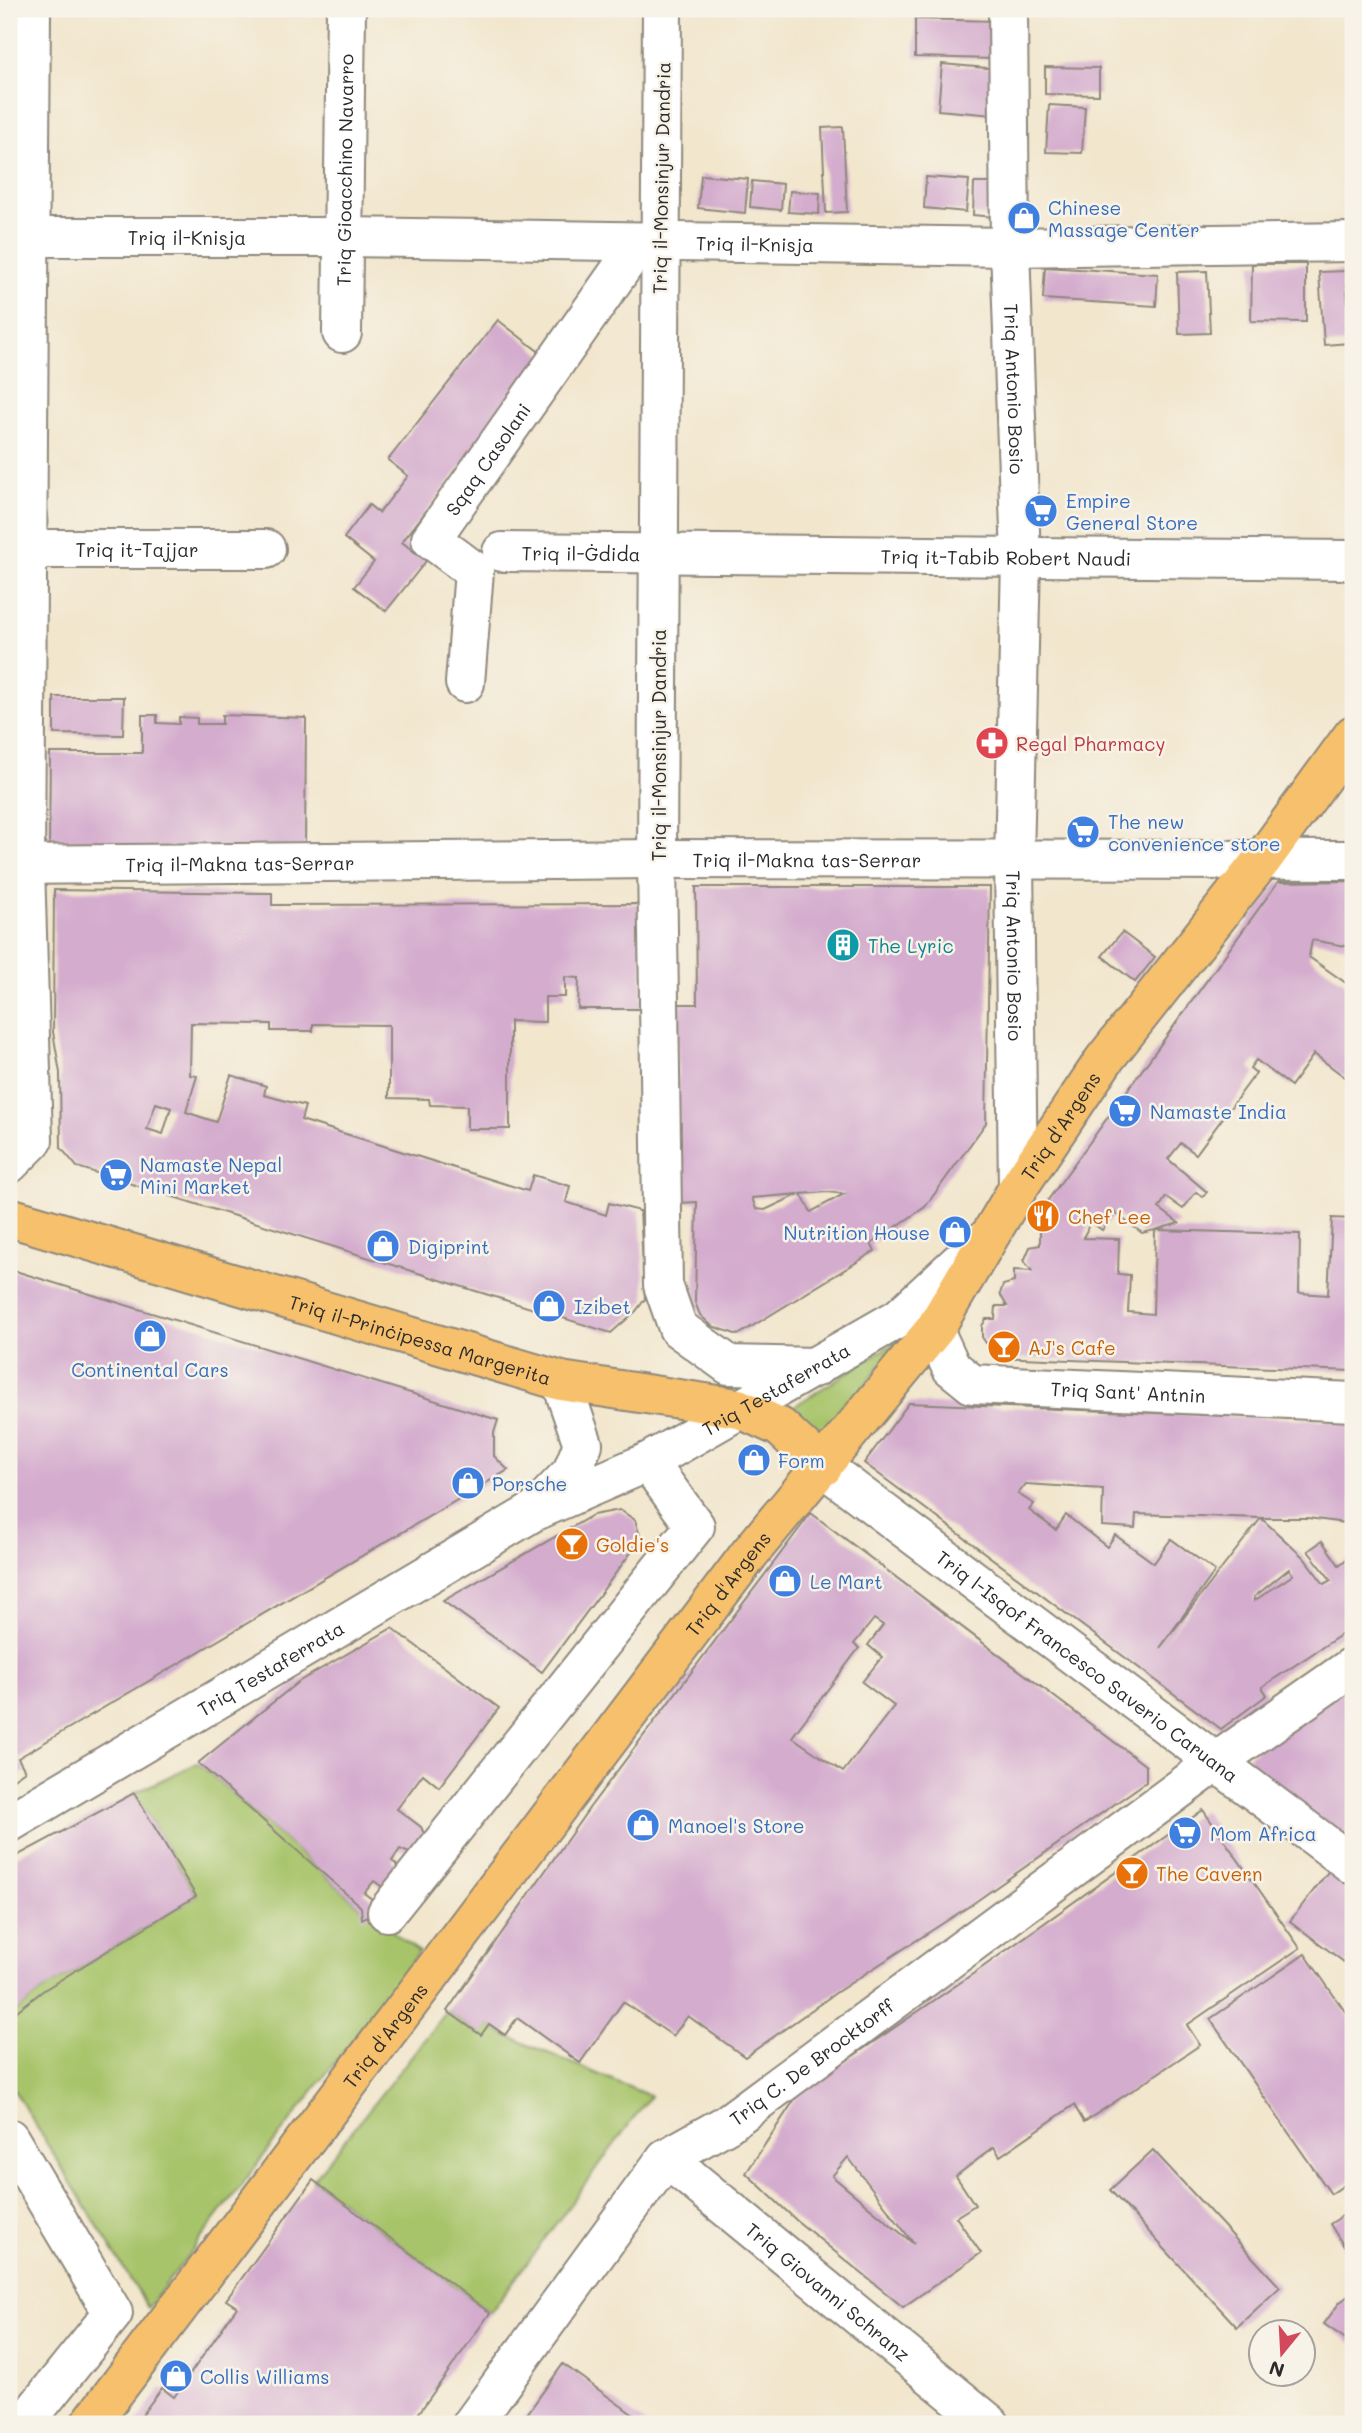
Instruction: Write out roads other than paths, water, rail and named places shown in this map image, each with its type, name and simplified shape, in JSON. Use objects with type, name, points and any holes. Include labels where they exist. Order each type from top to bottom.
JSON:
[{"type":"main road","name":"Triq d'Argens","points":[[90,2424],[750,1553],[934,1330],[1018,1188],[1104,1060],[1262,860],[1353,735]]},
{"type":"main road","name":"Triq il-Prinċipessa Margerita","points":[[9,1217],[561,1381],[738,1408],[780,1427],[823,1467]]},
{"type":"street","points":[[9,1164],[33,1140],[17,865],[19,237],[31,9]]},
{"type":"street","name":"Triq Gioacchino Navarro","points":[[342,333],[346,9]]},
{"type":"street","name":"Triq il-Monsinjur Dandria","points":[[662,9],[650,241],[659,554],[657,859],[663,1285],[678,1328],[729,1365],[816,1367]]},
{"type":"street","name":"Triq Antonio Bosio","points":[[1008,9],[1010,247],[1021,559],[1014,860],[1018,1188]]},
{"type":"street","name":"Triq il-Knisja","points":[[19,237],[344,237],[1010,247],[1353,242]]},
{"type":"street","name":"Sqaq Casolani","points":[[465,683],[474,570],[431,539],[650,241]]},
{"type":"street","name":"Triq it-Tajjar","points":[[19,549],[266,550]]},
{"type":"street","name":"Triq il-Ġdida","points":[[502,552],[659,554]]},
{"type":"street","name":"Triq it-Tabib Robert Naudi","points":[[659,554],[1353,560]]},
{"type":"street","name":"Triq il-Makna tas-Serrar","points":[[17,865],[657,859],[1353,860]]},
{"type":"street","name":"Triq Testaferrata","points":[[9,1823],[533,1512],[648,1462],[899,1318],[995,1229]]},
{"type":"street","name":"Triq Sant' Antnin","points":[[934,1330],[951,1367],[972,1384],[1353,1402]]},
{"type":"street","name":"Triq Testaferrata","points":[[533,1512],[572,1472],[583,1444],[561,1381]]},
{"type":"street","points":[[387,1912],[695,1526],[648,1462]]},
{"type":"street","name":"Triq l-Isqof Francesco Saverio Caruana","points":[[823,1467],[1353,1865]]},
{"type":"street","name":"Triq C. De Brocktorff","points":[[472,2424],[666,2158],[727,2124],[1216,1762],[1353,1666]]},
{"type":"street","points":[[9,2138],[113,2313],[24,2424]]},
{"type":"street","name":"Triq Giovanni Schranz","points":[[666,2158],[951,2412],[990,2424]]},
{"type":"place","name":"Chinese Massage Center","points":[[1024,218]]},
{"type":"place","name":"Empire General Store","points":[[1041,511]]},
{"type":"place","name":"Regal Pharmacy","points":[[992,743]]},
{"type":"place","name":"The new convenience store","points":[[1083,832]]},
{"type":"place","name":"The Lyric","points":[[843,945]]},
{"type":"place","name":"Namaste India","points":[[1125,1111]]},
{"type":"place","name":"Namaste Nepal Mini Market","points":[[116,1175]]},
{"type":"place","name":"Chef Lee","points":[[1043,1216]]},
{"type":"place","name":"Nutrition House","points":[[955,1232]]},
{"type":"place","name":"Digiprint","points":[[383,1246]]},
{"type":"place","name":"Izibet","points":[[549,1306]]},
{"type":"place","name":"Continental Cars","points":[[150,1336]]},
{"type":"place","name":"AJ's Cafe","points":[[1004,1347]]},
{"type":"place","name":"Form","points":[[754,1460]]},
{"type":"place","name":"Porsche","points":[[468,1483]]},
{"type":"place","name":"Goldie's","points":[[572,1544]]},
{"type":"place","name":"Le Mart","points":[[785,1581]]},
{"type":"place","name":"Manoel's Store","points":[[643,1825]]},
{"type":"place","name":"Mom Africa","points":[[1185,1833]]},
{"type":"place","name":"The Cavern","points":[[1132,1873]]},
{"type":"place","name":"Collis Williams","points":[[176,2376]]}]
